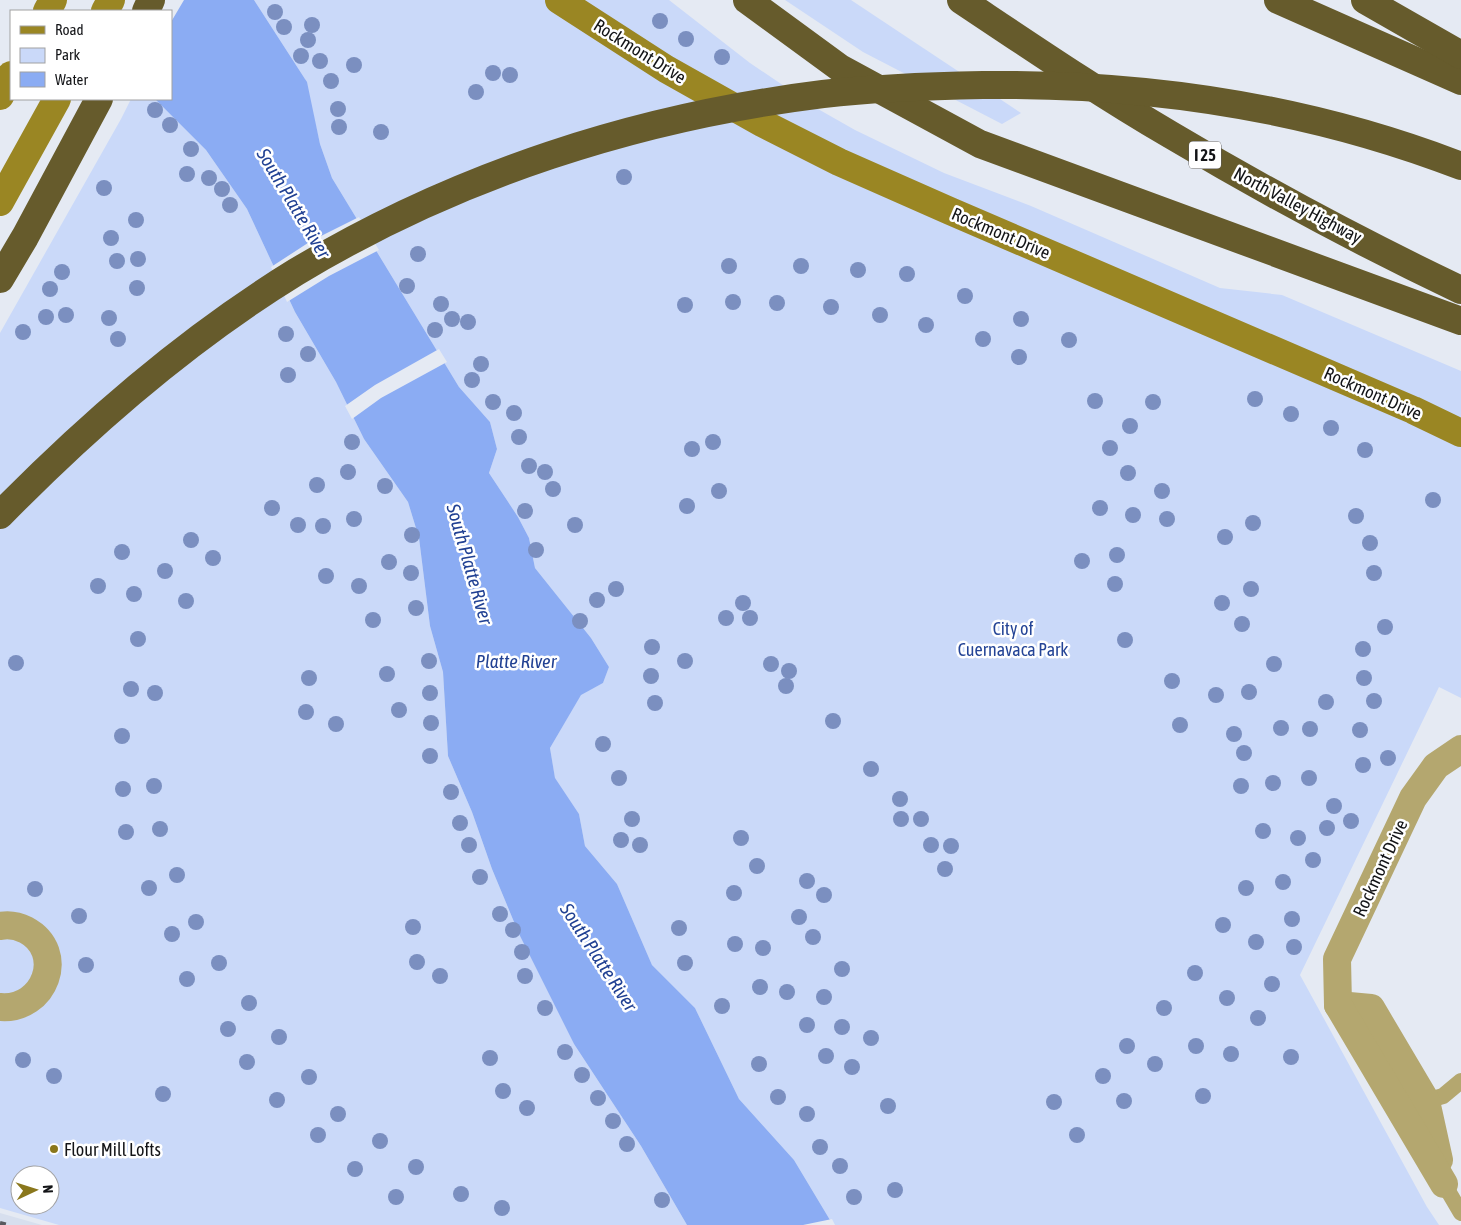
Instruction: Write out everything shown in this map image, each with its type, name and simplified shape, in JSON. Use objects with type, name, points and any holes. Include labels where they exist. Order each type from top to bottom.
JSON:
[{"type":"highway","points":[[747,0],[840,68],[980,144],[1461,321]]},
{"type":"highway","name":"North Valley Highway","points":[[961,0],[1054,62],[1170,135],[1309,213],[1461,290]]},
{"type":"highway","points":[[1278,0],[1461,81]]},
{"type":"highway","points":[[1364,0],[1461,55]]},
{"type":"highway","points":[[0,515],[50,465],[136,387],[221,323],[297,272],[404,213],[473,183],[563,150],[649,126],[735,107],[824,94],[910,87],[1070,86],[1140,91],[1242,105],[1334,124],[1461,166]]},
{"type":"highway","points":[[0,279],[25,237],[98,100]]},
{"type":"street","name":"Rockmont Drive","points":[[559,0],[666,69],[762,123],[839,162],[1461,433]]},
{"type":"street","points":[[0,96],[10,78]]},
{"type":"street","points":[[0,202],[56,100]]},
{"type":"street","name":"Rockmont Drive","points":[[1453,1179],[1368,1056],[1338,1005],[1337,959],[1413,798],[1436,766],[1461,749]]},
{"type":"street","points":[[0,926],[6,924],[20,927],[32,933],[42,943],[47,957],[48,970],[41,988],[27,1002],[15,1006],[0,1006]]},
{"type":"street","points":[[1338,1005],[1371,1008],[1426,1101],[1453,1179]]},
{"type":"street","points":[[1368,1056],[1391,1043]]},
{"type":"lane","points":[[1426,1101],[1444,1096],[1461,1081]]},
{"type":"lane","points":[[1453,1179],[1461,1213]]},
{"type":"shaded area","points":[[0,1213],[42,1225],[0,1225]]},
{"type":"green space","name":"City of Cuernavaca Park","points":[[254,0],[669,0],[750,63],[818,109],[855,130],[944,173],[1031,206],[1220,288],[1282,295],[1461,371],[1461,698],[1439,687],[1300,975],[1427,1207],[1439,1225],[833,1225],[794,1160],[739,1099],[695,1008],[652,965],[617,884],[585,846],[579,814],[555,779],[550,748],[581,694],[603,683],[609,667],[591,638],[535,568],[529,538],[518,517],[489,473],[497,449],[490,422],[459,387],[332,178],[320,144],[305,79]]},
{"type":"green space","points":[[785,0],[851,0],[1021,113],[1002,124],[863,52]]},
{"type":"green space","points":[[130,100],[156,100],[206,150],[247,209],[295,312],[336,382],[364,439],[408,502],[419,538],[430,626],[443,672],[448,756],[472,812],[492,869],[519,934],[574,1044],[641,1146],[687,1225],[59,1225],[24,1215],[60,1215],[60,1165],[10,1165],[10,1211],[0,1208],[0,333]]},
{"type":"water","name":"Platte River","points":[[45,0],[254,0],[307,82],[320,144],[332,178],[459,387],[490,422],[497,449],[489,473],[518,517],[529,538],[535,568],[591,638],[609,667],[603,683],[581,695],[550,748],[555,778],[579,814],[585,846],[617,884],[652,965],[695,1008],[739,1099],[794,1160],[833,1225],[687,1225],[641,1146],[574,1044],[519,934],[492,869],[472,812],[448,756],[443,672],[430,626],[419,538],[408,502],[364,439],[336,382],[295,312],[247,209],[206,150],[156,100],[172,100],[172,10]]},
{"type":"pier","points":[[42,0],[184,0],[172,20],[172,10],[49,10]]},
{"type":"pier","points":[[359,217],[379,250],[329,276],[287,302],[271,267],[311,241]]},
{"type":"pier","points":[[439,349],[447,362],[381,398],[352,419],[345,406],[375,385]]},
{"type":"pier","points":[[832,1219],[835,1225],[803,1225]]},
{"type":"railway","points":[[0,1223],[8,1225]]},
{"type":"place","name":"Flour Mill Lofts","points":[[54,1149]]},
{"type":"water label","name":"South Platte River","points":[[294,203]]},
{"type":"water label","name":"South Platte River","points":[[470,564]]},
{"type":"water label","name":"South Platte River","points":[[599,957]]}]
